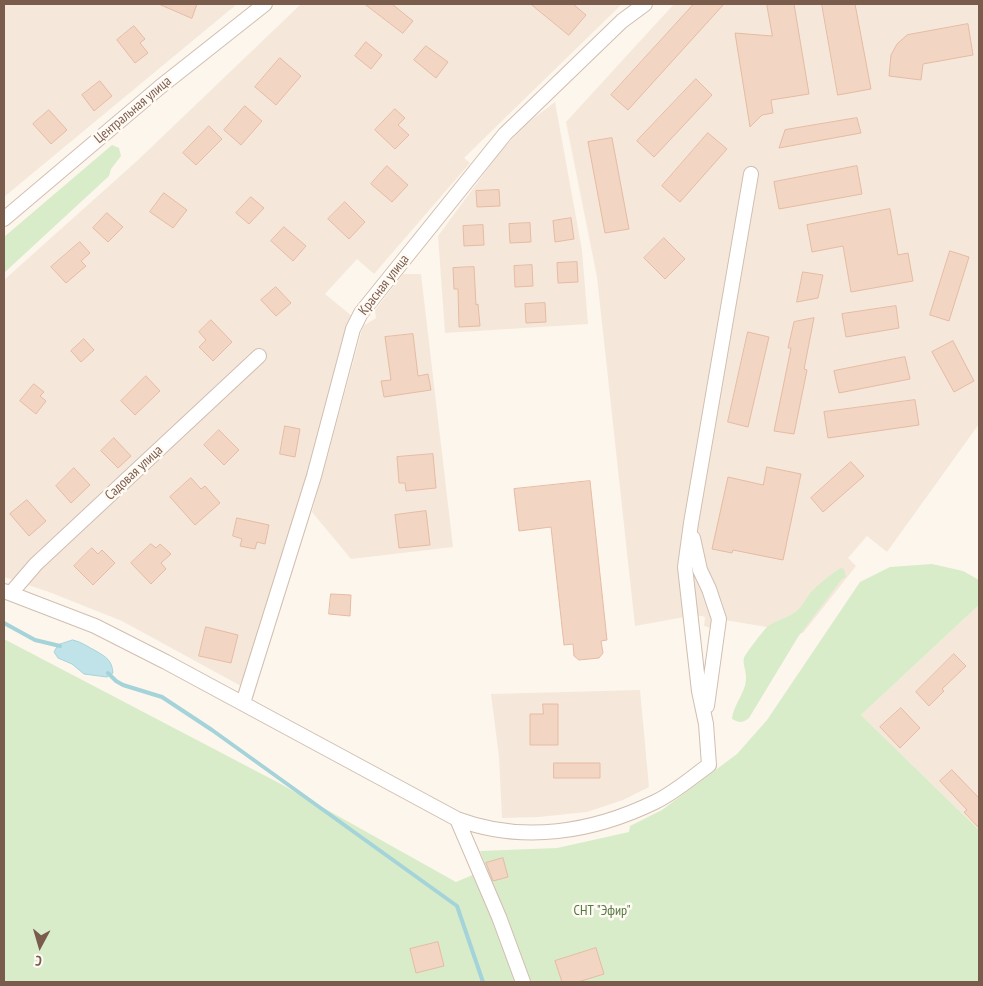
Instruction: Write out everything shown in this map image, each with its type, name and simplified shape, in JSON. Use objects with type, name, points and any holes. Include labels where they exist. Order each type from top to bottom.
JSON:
[{"type":"street","name":"Центральная улица","points":[[4,220],[160,87],[265,4]]},
{"type":"street","name":"Красная улица","points":[[242,703],[314,476],[353,329],[361,312],[505,134],[622,21],[645,4]]},
{"type":"street","points":[[706,724],[699,691],[685,567],[752,174]]},
{"type":"street","name":"Садовая улица","points":[[8,592],[259,356]]},
{"type":"street","points":[[8,592],[95,626],[457,819],[479,828],[504,832],[553,833],[584,827],[625,815],[656,802],[672,793],[709,765],[706,724],[708,691],[719,619],[700,570],[694,548],[691,523]]},
{"type":"street","points":[[457,819],[500,917],[522,982]]},
{"type":"shaded area","points":[[4,4],[237,4],[4,197]]},
{"type":"shaded area","points":[[301,4],[622,4],[464,158],[470,163],[374,274],[357,259],[325,294],[352,316],[308,475],[241,686],[122,621],[49,592],[4,577],[4,280],[138,160]]},
{"type":"shaded area","points":[[674,4],[979,4],[979,424],[887,552],[867,536],[848,558],[856,566],[803,633],[713,618],[711,628],[704,626],[705,617],[702,616],[690,616],[635,626],[597,277],[566,122]]},
{"type":"shaded area","points":[[555,102],[582,250],[588,324],[445,333],[438,236],[500,152],[526,124]]},
{"type":"shaded area","points":[[403,274],[421,274],[453,547],[351,559],[312,512],[363,326],[376,318],[375,310]]},
{"type":"shaded area","points":[[979,605],[979,830],[861,715]]},
{"type":"shaded area","points":[[640,690],[649,787],[623,800],[587,812],[539,817],[502,818],[499,757],[491,694]]},
{"type":"green space","points":[[112,145],[119,148],[121,156],[111,169],[109,176],[4,273],[4,237]]},
{"type":"green space","name":"СНТ \"Эфир\"","points":[[932,564],[963,571],[979,580],[979,605],[861,715],[979,830],[979,982],[4,982],[4,639],[279,783],[456,882],[487,869],[480,851],[557,848],[629,832],[630,826],[662,810],[737,754],[767,720],[860,582],[890,567]]},
{"type":"green space","points":[[841,568],[844,569],[846,577],[842,579],[798,637],[749,718],[741,722],[732,719],[734,709],[744,690],[746,677],[744,660],[751,647],[767,627],[796,611],[811,592]]},
{"type":"water","points":[[73,640],[106,657],[110,662],[113,673],[107,677],[84,674],[72,664],[58,658],[54,652],[58,645]]},
{"type":"building","points":[[159,4],[197,4],[192,18]]},
{"type":"building","points":[[365,4],[392,4],[413,21],[403,33]]},
{"type":"building","points":[[531,4],[573,4],[586,15],[569,35]]},
{"type":"building","points":[[694,4],[724,4],[628,110],[611,95]]},
{"type":"building","points":[[767,4],[794,4],[809,94],[771,100],[773,113],[762,115],[750,127],[735,33],[772,36]]},
{"type":"building","points":[[822,4],[855,4],[871,89],[838,95]]},
{"type":"building","points":[[968,24],[973,55],[923,64],[921,80],[889,76],[891,55],[897,44],[907,35]]},
{"type":"building","points":[[134,26],[145,39],[140,43],[148,53],[135,63],[117,40]]},
{"type":"building","points":[[366,42],[382,55],[371,69],[355,56]]},
{"type":"building","points":[[426,46],[448,62],[436,78],[414,60]]},
{"type":"building","points":[[280,58],[301,76],[276,105],[255,87]]},
{"type":"building","points":[[696,79],[712,95],[654,157],[637,141]]},
{"type":"building","points":[[100,81],[112,96],[94,111],[82,95]]},
{"type":"building","points":[[245,106],[262,121],[241,145],[224,130]]},
{"type":"building","points":[[395,109],[405,118],[398,125],[409,135],[395,149],[375,130]]},
{"type":"building","points":[[49,110],[67,130],[51,144],[33,124]]},
{"type":"building","points":[[857,118],[861,133],[779,148],[785,130]]},
{"type":"building","points":[[209,126],[222,139],[196,165],[183,153]]},
{"type":"building","points":[[708,133],[727,149],[680,202],[662,186]]},
{"type":"building","points":[[612,138],[629,229],[605,233],[588,142]]},
{"type":"building","points":[[387,166],[408,185],[392,202],[371,184]]},
{"type":"building","points":[[857,166],[862,194],[779,209],[774,182]]},
{"type":"building","points":[[499,190],[500,206],[477,207],[476,191]]},
{"type":"building","points":[[164,193],[187,210],[173,228],[150,212]]},
{"type":"building","points":[[251,197],[264,208],[249,224],[236,213]]},
{"type":"building","points":[[345,202],[365,222],[349,239],[328,219]]},
{"type":"building","points":[[890,209],[898,255],[908,253],[913,281],[851,292],[843,246],[812,252],[807,225]]},
{"type":"building","points":[[107,213],[123,227],[108,242],[93,228]]},
{"type":"building","points":[[571,218],[574,239],[555,242],[553,221]]},
{"type":"building","points":[[530,223],[531,242],[510,243],[509,224]]},
{"type":"building","points":[[483,225],[484,245],[464,246],[463,226]]},
{"type":"building","points":[[284,227],[306,246],[293,261],[271,241]]},
{"type":"building","points":[[664,238],[685,259],[665,279],[644,258]]},
{"type":"building","points":[[80,242],[90,253],[81,261],[86,266],[66,283],[51,267]]},
{"type":"building","points":[[950,251],[969,257],[949,321],[930,315]]},
{"type":"building","points":[[577,262],[578,282],[558,283],[557,263]]},
{"type":"building","points":[[532,265],[533,286],[515,287],[514,266]]},
{"type":"building","points":[[474,267],[476,305],[478,304],[480,326],[459,327],[458,289],[454,289],[453,268]]},
{"type":"building","points":[[803,272],[823,275],[818,298],[797,302]]},
{"type":"building","points":[[276,287],[291,303],[276,316],[261,300]]},
{"type":"building","points":[[545,303],[546,322],[526,323],[525,304]]},
{"type":"building","points":[[896,306],[899,328],[846,337],[842,314]]},
{"type":"building","points":[[814,318],[804,369],[807,370],[794,434],[774,431],[791,348],[788,348],[794,322]]},
{"type":"building","points":[[211,320],[232,342],[213,361],[199,347],[206,340],[199,332]]},
{"type":"building","points":[[748,332],[769,337],[748,427],[728,422]]},
{"type":"building","points":[[413,334],[418,376],[428,374],[431,390],[384,397],[381,381],[391,380],[385,337]]},
{"type":"building","points":[[84,339],[94,350],[81,362],[71,351]]},
{"type":"building","points":[[953,341],[974,381],[954,392],[932,352]]},
{"type":"building","points":[[905,357],[910,379],[839,393],[834,371]]},
{"type":"building","points":[[146,376],[160,391],[135,415],[121,401]]},
{"type":"building","points":[[34,384],[44,392],[40,396],[46,401],[36,414],[20,401]]},
{"type":"building","points":[[915,400],[919,425],[828,438],[824,412]]},
{"type":"building","points":[[285,426],[300,429],[295,457],[280,454]]},
{"type":"building","points":[[219,430],[239,450],[224,465],[204,445]]},
{"type":"building","points":[[114,438],[131,456],[118,468],[101,451]]},
{"type":"building","points":[[433,454],[436,488],[406,491],[405,483],[399,483],[397,457]]},
{"type":"building","points":[[851,462],[864,476],[823,512],[811,498]]},
{"type":"building","points":[[767,467],[801,474],[783,560],[733,550],[732,553],[712,549],[728,477],[763,485]]},
{"type":"building","points":[[74,468],[90,485],[71,503],[56,486]]},
{"type":"building","points":[[191,478],[201,489],[205,486],[220,503],[195,525],[170,497]]},
{"type":"building","points":[[590,481],[607,640],[601,641],[603,653],[599,658],[579,660],[574,656],[573,644],[564,645],[551,527],[519,531],[514,489]]},
{"type":"building","points":[[27,500],[46,521],[29,536],[10,514]]},
{"type":"building","points":[[426,511],[430,545],[399,548],[395,515]]},
{"type":"building","points":[[237,518],[269,525],[265,544],[257,542],[255,549],[240,546],[242,539],[233,536]]},
{"type":"building","points":[[151,544],[156,548],[160,544],[171,554],[161,563],[166,569],[151,584],[131,563]]},
{"type":"building","points":[[92,548],[98,554],[102,550],[115,563],[93,585],[74,566]]},
{"type":"building","points":[[331,594],[351,595],[350,616],[329,614]]},
{"type":"building","points":[[206,627],[238,635],[231,663],[199,656]]},
{"type":"building","points":[[954,654],[966,666],[942,689],[944,691],[929,706],[916,692]]},
{"type":"building","points":[[543,704],[558,704],[558,745],[530,745],[530,714],[543,714]]},
{"type":"building","points":[[901,708],[920,728],[900,748],[880,727]]},
{"type":"building","points":[[554,763],[600,763],[600,778],[554,778]]},
{"type":"building","points":[[952,770],[979,798],[979,828],[964,812],[967,810],[940,781]]},
{"type":"building","points":[[503,858],[508,877],[493,881],[486,863]]},
{"type":"building","points":[[438,942],[444,966],[416,973],[410,949]]},
{"type":"building","points":[[596,948],[604,974],[578,982],[562,982],[555,961]]},
{"type":"waterway","points":[[4,623],[35,640],[60,646]]},
{"type":"waterway","points":[[108,673],[123,685],[162,697],[212,730],[457,906],[483,982]]}]
